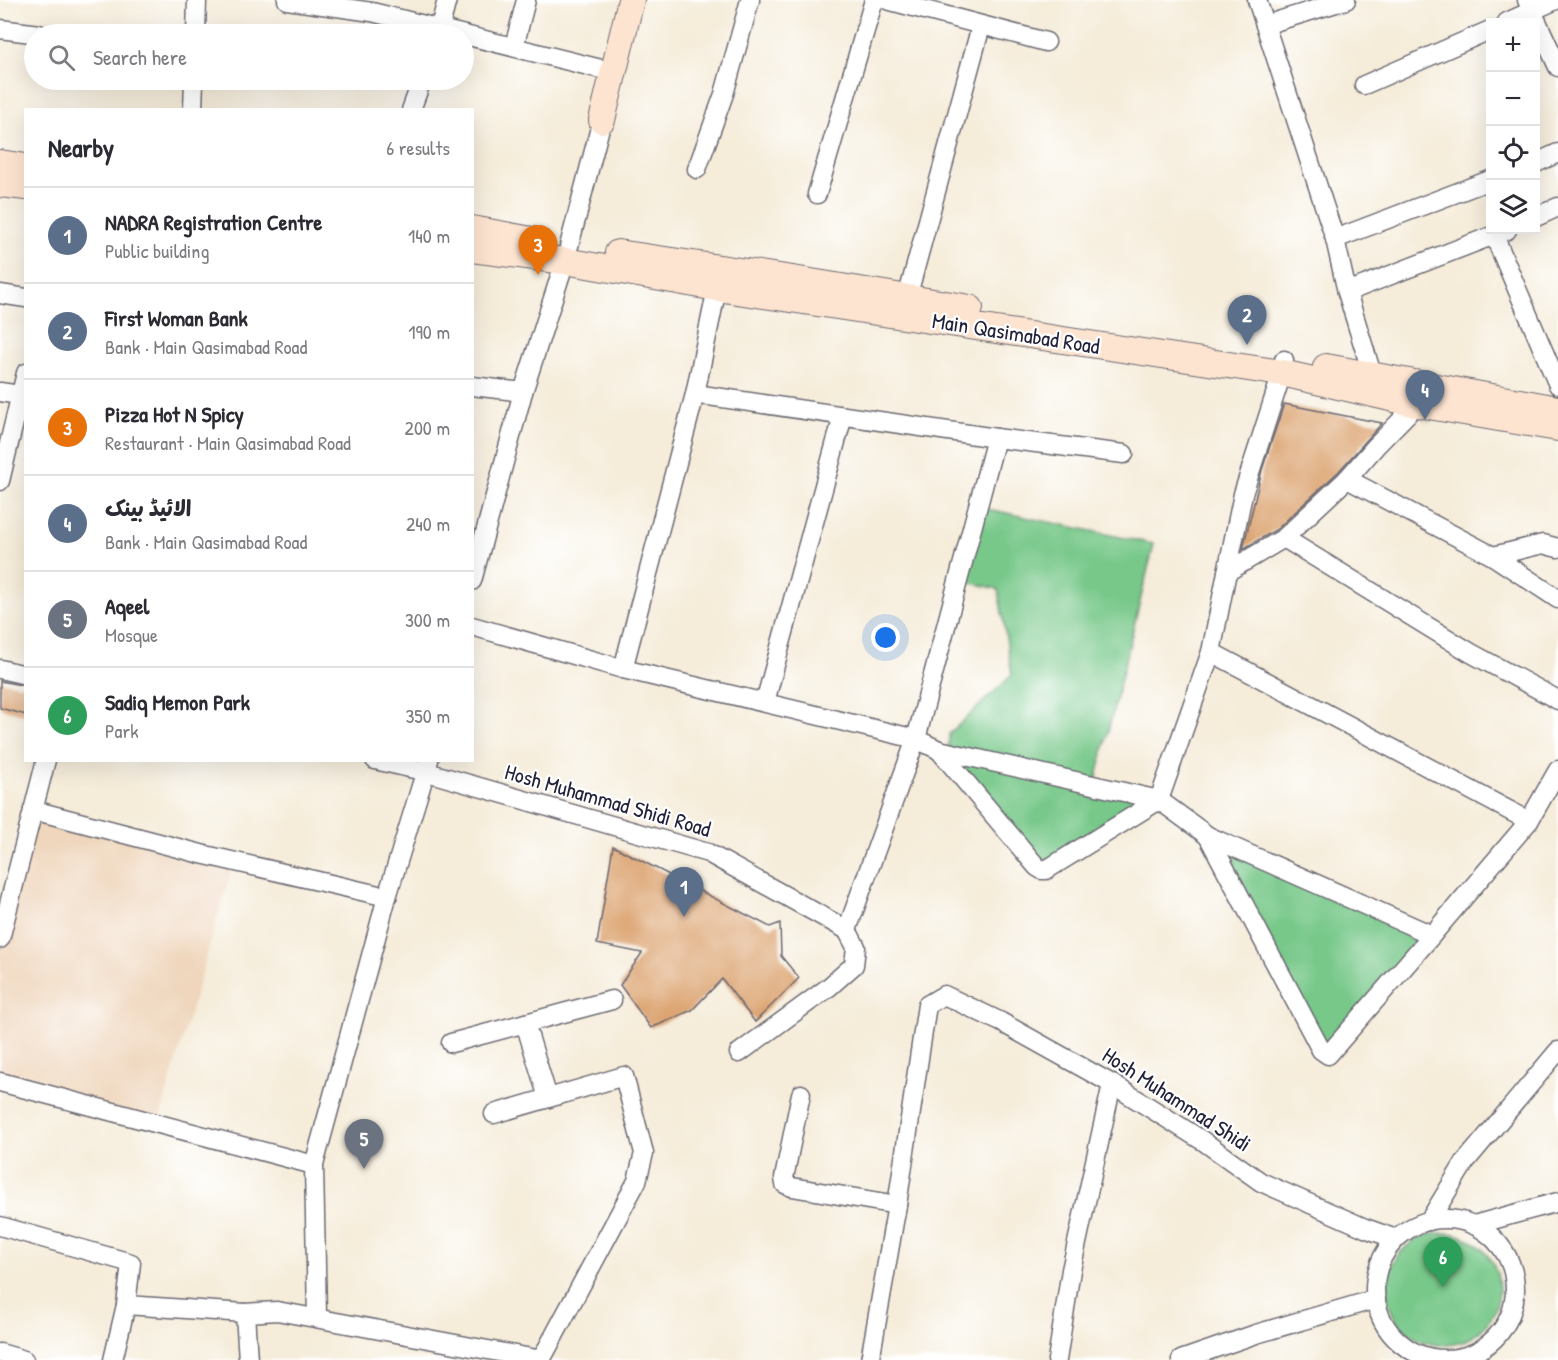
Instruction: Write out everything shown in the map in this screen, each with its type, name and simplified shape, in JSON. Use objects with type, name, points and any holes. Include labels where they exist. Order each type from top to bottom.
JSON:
[{"type":"main road","points":[[602,120],[631,0]]},
{"type":"main road","points":[[0,163],[24,167]]},
{"type":"main road","points":[[0,184],[24,187]]},
{"type":"main road","name":"Main Qasimabad Road","points":[[474,230],[567,254],[717,288],[1283,366]]},
{"type":"main road","name":"Main Qasimabad Road","points":[[474,249],[567,254],[793,279],[1283,366],[1372,384],[1558,409]]},
{"type":"main road","name":"Main Qasimabad Road","points":[[1372,384],[1418,404],[1558,428]]},
{"type":"street","points":[[196,24],[197,0]]},
{"type":"street","points":[[441,24],[447,0]]},
{"type":"street","points":[[514,47],[526,0]]},
{"type":"street","points":[[697,169],[724,94],[750,0]]},
{"type":"street","points":[[817,194],[874,0]]},
{"type":"street","points":[[887,0],[1046,42]]},
{"type":"street","points":[[1257,0],[1335,239],[1372,384]]},
{"type":"street","points":[[1265,25],[1346,0]]},
{"type":"street","points":[[1513,18],[1530,6],[1556,0]]},
{"type":"street","points":[[294,1],[373,6],[421,24]]},
{"type":"street","points":[[1530,6],[1558,67]]},
{"type":"street","points":[[907,298],[981,26]]},
{"type":"street","points":[[0,29],[24,32]]},
{"type":"street","points":[[1364,85],[1486,32]]},
{"type":"street","points":[[474,38],[614,72]]},
{"type":"street","points":[[193,108],[194,90]]},
{"type":"street","points":[[412,108],[418,90]]},
{"type":"street","points":[[474,574],[523,392],[567,254],[602,120]]},
{"type":"street","points":[[1540,161],[1558,153]]},
{"type":"street","points":[[1335,239],[1486,182]]},
{"type":"street","points":[[1540,215],[1558,207]]},
{"type":"street","points":[[1347,292],[1496,234]]},
{"type":"street","points":[[1502,234],[1558,385]]},
{"type":"street","points":[[623,669],[695,394],[717,288]]},
{"type":"street","points":[[0,294],[24,298]]},
{"type":"street","points":[[939,750],[1042,870],[1046,870],[1159,800],[1211,652],[1243,494],[1283,366]]},
{"type":"street","points":[[1,475],[24,380]]},
{"type":"street","points":[[474,386],[523,392]]},
{"type":"street","points":[[0,392],[20,395]]},
{"type":"street","points":[[695,394],[996,438],[1124,454]]},
{"type":"street","points":[[1227,572],[1284,538],[1347,479],[1418,404]]},
{"type":"street","points":[[765,702],[843,416]]},
{"type":"street","points":[[739,1053],[829,987],[854,965],[856,947],[847,930],[916,740],[996,438]]},
{"type":"street","points":[[1347,479],[1493,556],[1558,599]]},
{"type":"street","points":[[1284,538],[1471,653],[1558,700]]},
{"type":"street","points":[[1493,556],[1543,544],[1558,548]]},
{"type":"street","points":[[474,627],[623,669],[916,740],[939,750],[1159,800],[1208,836],[1432,935]]},
{"type":"street","points":[[1211,652],[1529,821]]},
{"type":"street","points":[[0,669],[24,675]]},
{"type":"street","points":[[0,939],[45,762]]},
{"type":"street","name":"Hosh Muhammad Shidi Road","points":[[393,762],[428,766],[708,853],[847,930]]},
{"type":"street","points":[[317,1317],[314,1165],[387,897],[428,766]]},
{"type":"street","points":[[1208,836],[1321,1050],[1328,1055],[1529,821],[1558,770]]},
{"type":"street","points":[[33,810],[201,854],[387,897]]},
{"type":"street","name":"Hosh Muhammad Shidi","points":[[897,1204],[927,1005],[944,994],[1002,1022],[1112,1084],[1203,1141],[1261,1182],[1365,1228],[1396,1239]]},
{"type":"street","points":[[451,1044],[612,1000]]},
{"type":"street","points":[[525,1023],[548,1098]]},
{"type":"street","points":[[1429,1221],[1465,1162],[1558,1051]]},
{"type":"street","points":[[126,1305],[245,1314],[277,1311],[541,1360],[637,1181],[644,1153],[624,1076],[494,1114]]},
{"type":"street","points":[[0,1082],[314,1165]]},
{"type":"street","points":[[1057,1360],[1071,1270],[1112,1084]]},
{"type":"street","points":[[801,1094],[784,1178],[785,1184],[897,1204],[870,1360]]},
{"type":"street","points":[[1474,1225],[1558,1202]]},
{"type":"street","points":[[1452,1219],[1474,1225],[1494,1238],[1508,1256],[1515,1278],[1514,1302],[1506,1323],[1491,1341],[1471,1354],[1449,1359],[1423,1355],[1400,1343],[1380,1315],[1376,1299],[1376,1277],[1383,1256],[1396,1239],[1411,1228],[1429,1221],[1452,1219]]},
{"type":"street","points":[[0,1226],[131,1263],[126,1305],[114,1360]]},
{"type":"street","points":[[1181,1360],[1256,1334],[1376,1299]]},
{"type":"street","points":[[245,1314],[248,1360]]},
{"type":"street","points":[[0,1353],[24,1360]]},
{"type":"shaded area","points":[[33,810],[234,861],[158,1124],[0,1082],[0,938]]},
{"type":"green space","points":[[978,507],[1154,544],[1095,785],[1159,800],[1046,870],[948,752],[949,734],[1012,675],[998,589],[959,580]]},
{"type":"green space","points":[[1208,836],[1432,935],[1328,1055]]},
{"type":"green space","points":[[1443,1233],[1464,1237],[1483,1249],[1495,1268],[1499,1289],[1495,1310],[1483,1329],[1464,1341],[1443,1345],[1422,1341],[1403,1329],[1391,1310],[1387,1289],[1391,1268],[1403,1249],[1422,1237]]},
{"type":"building","points":[[1284,404],[1382,423],[1339,471],[1277,529],[1243,549],[1262,470]]},
{"type":"building","points":[[0,681],[24,686],[24,714],[0,708]]},
{"type":"building","points":[[613,846],[770,927],[780,923],[781,956],[799,978],[755,1022],[722,979],[692,1010],[651,1028],[620,985],[642,953],[597,944]]},
{"type":"place","name":"Pizza Hot N Spicy","points":[[538,275]]},
{"type":"place","name":"First Woman Bank","points":[[1247,345]]},
{"type":"place","name":"الائیڈ بینک","points":[[1425,420]]},
{"type":"place","name":"NADRA Registration Centre","points":[[684,917]]},
{"type":"place","name":"Aqeel","points":[[364,1169]]},
{"type":"place","name":"Sadiq Memon Park","points":[[1443,1287]]}]
